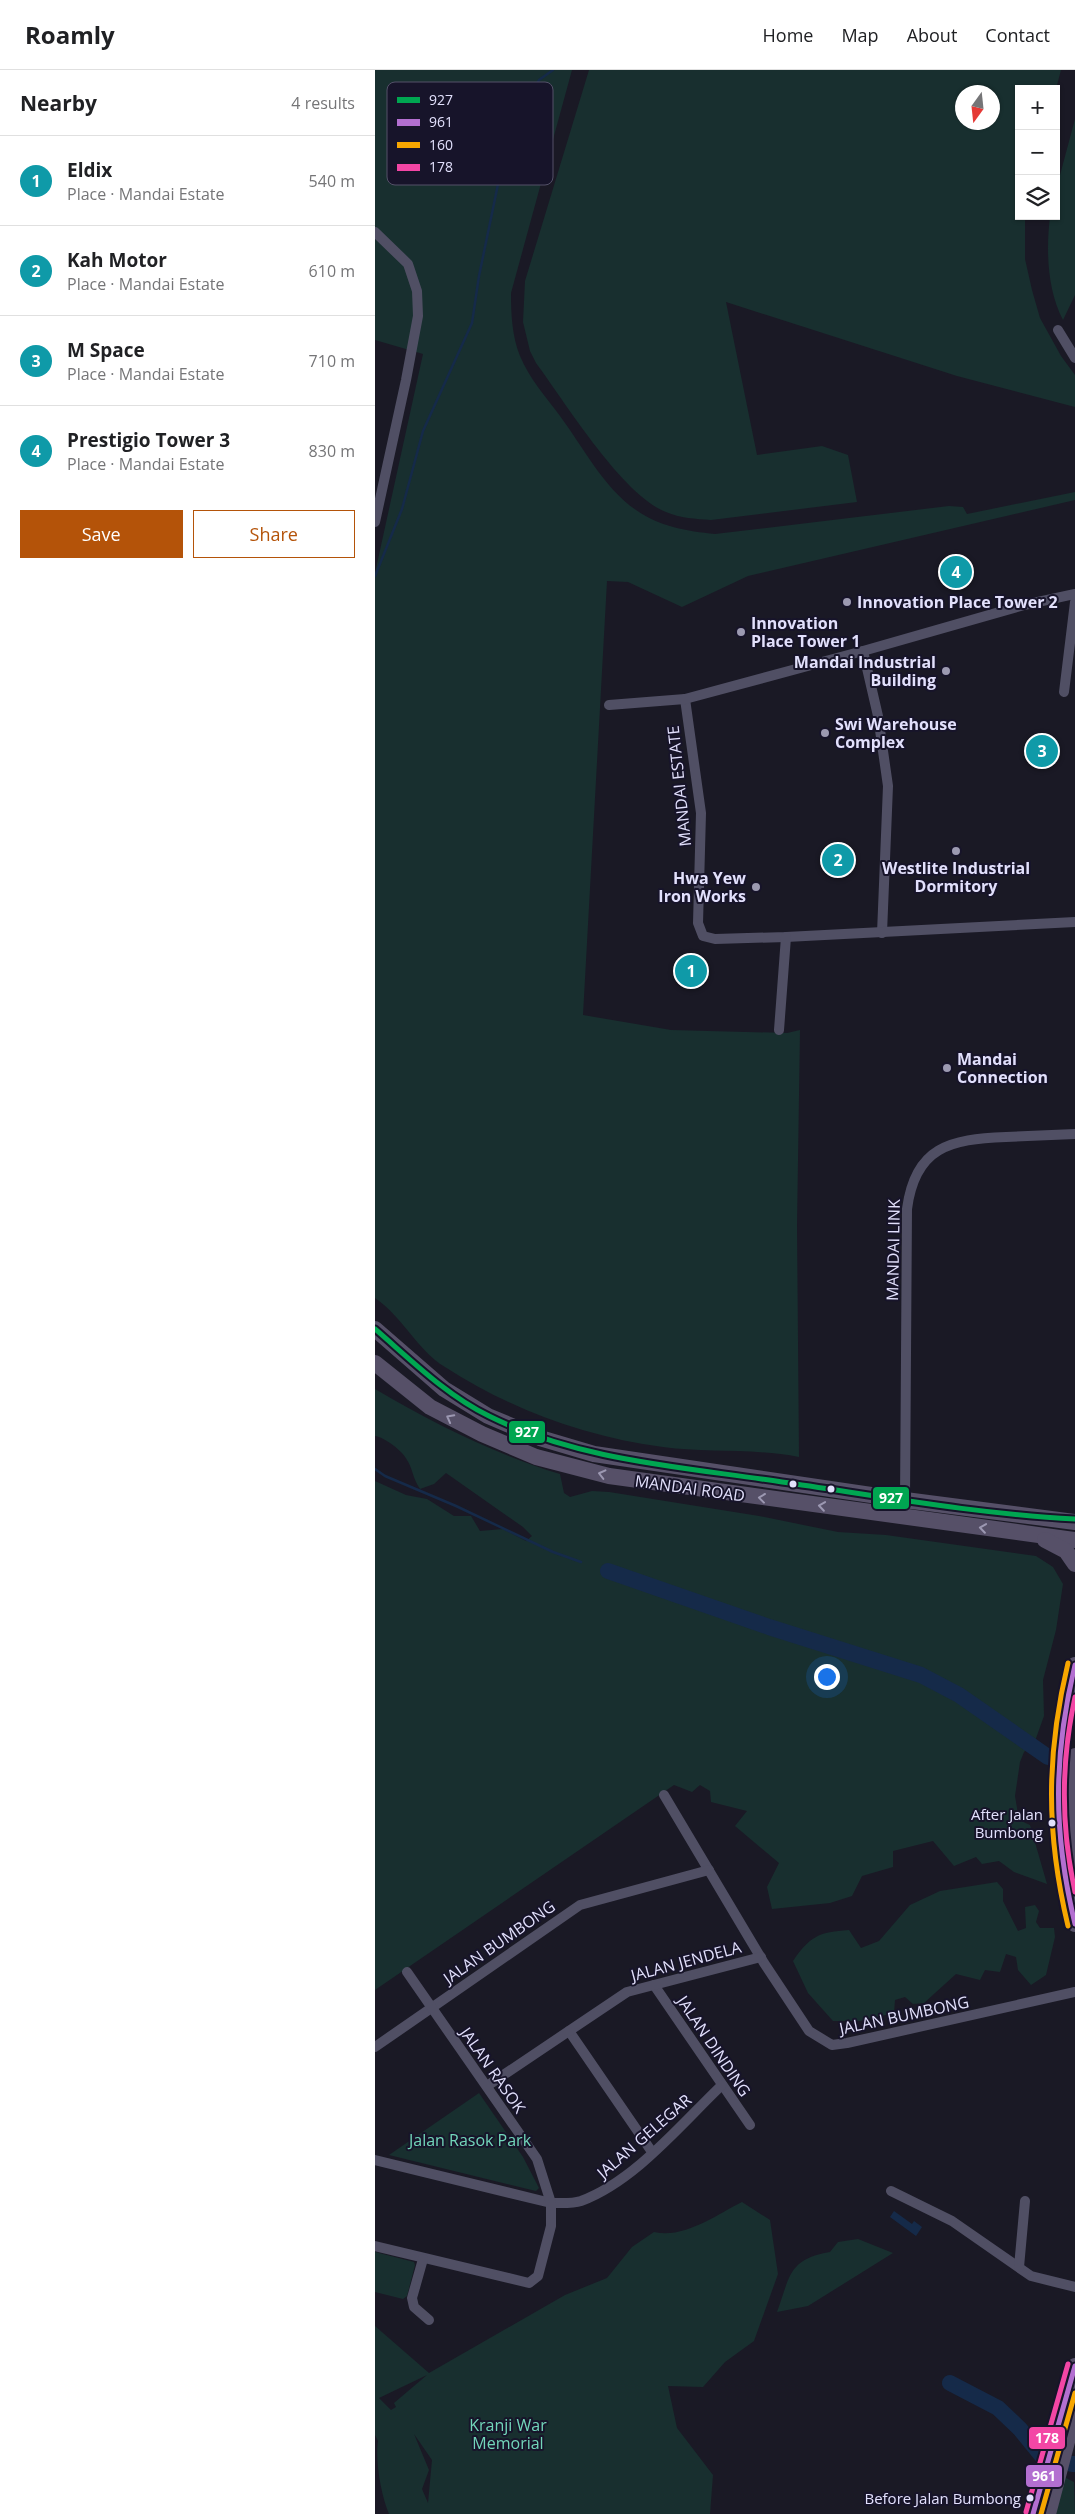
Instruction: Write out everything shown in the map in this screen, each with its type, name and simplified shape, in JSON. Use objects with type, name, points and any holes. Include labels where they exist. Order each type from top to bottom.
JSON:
[{"type":"main road","name":"MANDAI ROAD","points":[[375,1329],[444,1389],[488,1416],[540,1438],[594,1454],[905,1500],[1075,1520]]},
{"type":"main road","name":"MANDAI ROAD","points":[[375,1362],[430,1407],[482,1434],[536,1457],[609,1476],[1075,1540]]},
{"type":"main road","points":[[723,1474],[723,1484],[737,1494]]},
{"type":"main road","points":[[1031,1534],[1066,1551],[1075,1564]]},
{"type":"main road","points":[[1075,1665],[1056,1768],[1059,1846],[1075,1924]]},
{"type":"main road","points":[[1074,1763],[1070,1821],[1075,1867]]},
{"type":"main road","points":[[1033,2514],[1075,2366]]},
{"type":"main road","points":[[1048,2514],[1075,2410]]},
{"type":"street","points":[[375,232],[408,264],[417,291],[418,316],[375,522]]},
{"type":"street","points":[[1057,330],[1075,358]]},
{"type":"street","points":[[609,705],[685,699],[863,652],[1024,604],[1075,594]]},
{"type":"street","points":[[1063,692],[1075,602]]},
{"type":"street","points":[[863,652],[878,716],[888,786],[882,932]]},
{"type":"street","name":"MANDAI ESTATE","points":[[685,699],[701,813],[698,928],[703,936],[715,939],[786,937],[1075,922]]},
{"type":"street","points":[[779,1030],[786,937]]},
{"type":"street","name":"MANDAI LINK","points":[[905,1500],[907,1209],[909,1192],[915,1178],[932,1154],[948,1144],[963,1140],[1075,1134]]},
{"type":"street","name":"JALAN BUMBONG","points":[[664,1796],[761,1957],[809,2031],[832,2045],[847,2044],[1075,1992]]},
{"type":"street","name":"JALAN BUMBONG","points":[[375,2047],[580,1905],[709,1870]]},
{"type":"street","name":"JALAN JENDELA","points":[[487,2086],[627,1992],[761,1957]]},
{"type":"street","name":"JALAN RASOK","points":[[407,1972],[537,2159],[551,2203],[551,2226],[535,2281],[524,2283],[423,2259]]},
{"type":"street","name":"JALAN DINDING","points":[[654,1985],[750,2125]]},
{"type":"street","points":[[569,2031],[652,2152]]},
{"type":"street","name":"JALAN GELEGAR","points":[[375,2160],[551,2203],[579,2202],[609,2189],[652,2152],[722,2085]]},
{"type":"street","points":[[891,2192],[952,2221],[1036,2278],[1075,2287]]},
{"type":"street","points":[[1019,2267],[1025,2200]]},
{"type":"street","points":[[375,2246],[423,2259],[412,2298],[414,2307],[429,2320]]},
{"type":"green space","points":[[375,70],[572,70],[553,139],[553,82],[387,82],[387,185],[541,185],[511,293],[512,317],[517,348],[528,372],[538,387],[604,479],[624,501],[655,521],[674,527],[715,534],[949,506],[963,507],[967,514],[1075,492],[1075,500],[748,576],[682,607],[628,582],[607,581],[583,1015],[671,1030],[787,1033],[800,1030],[797,1225],[799,1457],[765,1452],[663,1447],[605,1436],[549,1419],[496,1396],[445,1367],[426,1352],[394,1314],[375,1298],[375,573],[423,354],[375,340]]},
{"type":"green space","points":[[589,70],[1061,70],[1057,85],[1015,85],[1015,220],[1025,220],[1025,259],[1040,318],[1061,356],[1075,375],[1075,407],[957,376],[726,302],[757,455],[822,446],[848,455],[857,502],[711,520],[694,519],[666,512],[649,502],[613,468],[578,423],[536,363],[530,351],[523,322],[525,281]]},
{"type":"green space","points":[[1075,119],[1075,295],[1063,320],[1054,295],[1048,256],[1050,220],[1060,220],[1060,175]]},
{"type":"green space","points":[[375,1389],[488,1448],[560,1474],[564,1493],[570,1497],[592,1491],[609,1492],[759,1516],[838,1532],[886,1535],[1036,1556],[1053,1567],[1063,1584],[1056,1630],[1043,1680],[1044,1716],[1035,1741],[1024,1752],[1020,1762],[1015,1796],[1019,1820],[1030,1825],[1047,1884],[1014,1872],[999,1861],[982,1864],[976,1857],[954,1866],[933,1841],[893,1851],[893,1867],[862,1876],[852,1896],[830,1903],[772,1909],[767,1887],[779,1863],[735,1826],[747,1811],[711,1802],[710,1791],[700,1785],[692,1792],[674,1785],[375,1990],[375,1481],[406,1495],[427,1499],[454,1516],[471,1516],[480,1531],[503,1529],[526,1541],[532,1536],[523,1527],[446,1473],[434,1484],[420,1489],[405,1456],[388,1442],[375,1436]]},
{"type":"green space","points":[[997,1882],[1003,1889],[1003,1901],[1018,1931],[1026,1928],[1025,1907],[1035,1905],[1039,1911],[1036,1922],[1040,1928],[1054,1928],[1055,1937],[1046,1975],[1031,1985],[1018,1970],[1016,1957],[1006,1954],[1000,1972],[985,1970],[980,1980],[956,1974],[924,2003],[913,2004],[905,1997],[895,2000],[894,2013],[860,2021],[833,2021],[808,1993],[793,1961],[805,1946],[816,1937],[830,1932],[849,1930],[861,1948],[879,1941],[910,1905],[940,1891]]},
{"type":"green space","name":"Jalan Rasok Park","points":[[479,2093],[523,2157],[539,2188],[536,2191],[389,2155]]},
{"type":"green space","name":"Kranji War Memorial","points":[[742,2202],[770,2220],[778,2274],[754,2341],[725,2362],[703,2387],[668,2386],[677,2428],[713,2475],[710,2514],[389,2514],[379,2478],[378,2441],[375,2435],[375,2326],[429,2373],[565,2295],[607,2278],[632,2247],[654,2232],[677,2232],[688,2229]],"holes":[[[427,2375],[394,2403],[396,2407],[391,2410],[379,2398]],[[414,2434],[432,2460],[428,2503],[422,2489],[429,2470]]]},
{"type":"green space","points":[[858,2239],[893,2253],[808,2306],[777,2312],[788,2279],[798,2265],[806,2259],[830,2252],[838,2242]]},
{"type":"green space","points":[[375,2252],[414,2262],[415,2265],[407,2296],[403,2299],[375,2292]]},
{"type":"green space","points":[[1064,2477],[1074,2482],[1075,2514],[1056,2514]]},
{"type":"water","points":[[894,2211],[912,2224],[914,2221],[922,2227],[916,2236],[890,2217]]},
{"type":"waterway","points":[[538,82],[553,70]]},
{"type":"waterway","points":[[375,576],[402,509],[423,431],[472,323],[479,276],[498,185]]},
{"type":"waterway","points":[[375,1469],[385,1476],[456,1506],[553,1552],[581,1562]]},
{"type":"waterway","points":[[608,1571],[769,1627],[921,1675],[959,1695],[1048,1757]]},
{"type":"waterway","points":[[950,2383],[998,2408],[1020,2429],[1042,2456]]},
{"type":"transit line","name":"927","points":[[375,1329],[429,1376],[473,1408],[523,1431],[595,1453],[891,1499],[1038,1517],[1075,1519]]},
{"type":"transit line","name":"160","points":[[1068,1663],[1056,1730],[1051,1794],[1056,1859],[1068,1926]]},
{"type":"transit line","name":"961","points":[[1075,1665],[1063,1731],[1059,1795],[1063,1858],[1075,1924]]},
{"type":"transit line","name":"178","points":[[1075,1697],[1067,1745],[1064,1795],[1067,1844],[1075,1892]]},
{"type":"transit line","name":"178","points":[[1026,2512],[1068,2364]]},
{"type":"transit line","name":"961","points":[[1033,2514],[1075,2366]]},
{"type":"transit line","name":"160","points":[[1041,2514],[1075,2393]]},
{"type":"place","name":"Prestigio Tower 3","points":[[956,572]]},
{"type":"place","name":"Innovation Place Tower 2","points":[[847,602]]},
{"type":"place","name":"Innovation Place Tower 1","points":[[741,632]]},
{"type":"place","name":"Mandai Industrial Building","points":[[946,671]]},
{"type":"place","name":"Swi Warehouse Complex","points":[[825,733]]},
{"type":"place","name":"M Space","points":[[1042,751]]},
{"type":"place","name":"Westlite Industrial Dormitory","points":[[956,851]]},
{"type":"place","name":"Kah Motor","points":[[838,860]]},
{"type":"place","name":"Hwa Yew Iron Works","points":[[756,887]]},
{"type":"place","name":"Eldix","points":[[691,971]]},
{"type":"place","name":"Mandai Connection","points":[[947,1068]]},
{"type":"place","name":"After Jalan Bumbong","points":[[1052,1823]]},
{"type":"place","name":"Before Jalan Bumbong","points":[[1030,2498]]}]
